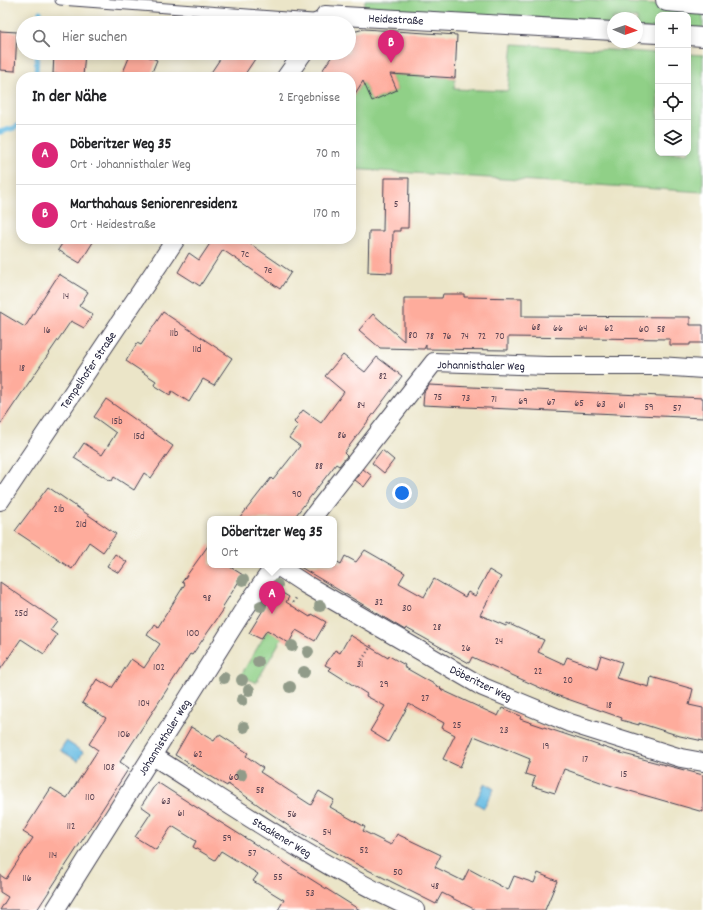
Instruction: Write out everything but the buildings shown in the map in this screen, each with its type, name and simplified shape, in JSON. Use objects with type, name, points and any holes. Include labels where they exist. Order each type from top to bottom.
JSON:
[{"type":"street","points":[[667,0],[703,3]]},
{"type":"street","name":"Heidestraße","points":[[324,13],[607,31]]},
{"type":"street","points":[[643,33],[655,34]]},
{"type":"street","points":[[691,36],[703,37]]},
{"type":"street","points":[[290,72],[298,60]]},
{"type":"street","name":"Tempelhofer Straße","points":[[0,501],[173,244]]},
{"type":"street","name":"Johannisthaler Weg","points":[[313,516],[434,362],[547,366],[659,366],[703,369]]},
{"type":"street","name":"Johannisthaler Weg","points":[[55,910],[241,614],[274,568]]},
{"type":"street","name":"Döberitzer Weg","points":[[281,568],[382,629],[484,687],[570,723],[681,758],[703,762]]},
{"type":"street","name":"Staakener Weg","points":[[153,756],[253,820],[317,858],[415,910]]},
{"type":"lane","name":"Heidestraße","points":[[60,0],[273,16]]},
{"type":"path","points":[[360,663],[382,629]]},
{"type":"green space","points":[[365,0],[582,0],[703,8],[703,32],[691,31],[691,12],[655,12],[655,29],[643,28],[643,12],[607,12],[607,26],[364,12]]},
{"type":"green space","points":[[513,44],[655,53],[655,156],[691,156],[691,54],[703,55],[703,192],[356,169],[356,92],[363,81],[372,101],[397,90],[390,74],[455,78],[454,89],[508,91]]},
{"type":"green space","points":[[268,630],[282,638],[256,683],[241,675]]},
{"type":"water","points":[[66,741],[83,752],[78,761],[60,750]]},
{"type":"water","points":[[485,783],[494,789],[484,808],[475,803]]},
{"type":"waterway","points":[[36,72],[37,60]]},
{"type":"waterway","points":[[0,132],[16,127]]},
{"type":"place","name":"Marthahaus Seniorenresidenz","points":[[391,63]]},
{"type":"place","name":"Döberitzer Weg 35","points":[[272,614]]}]
